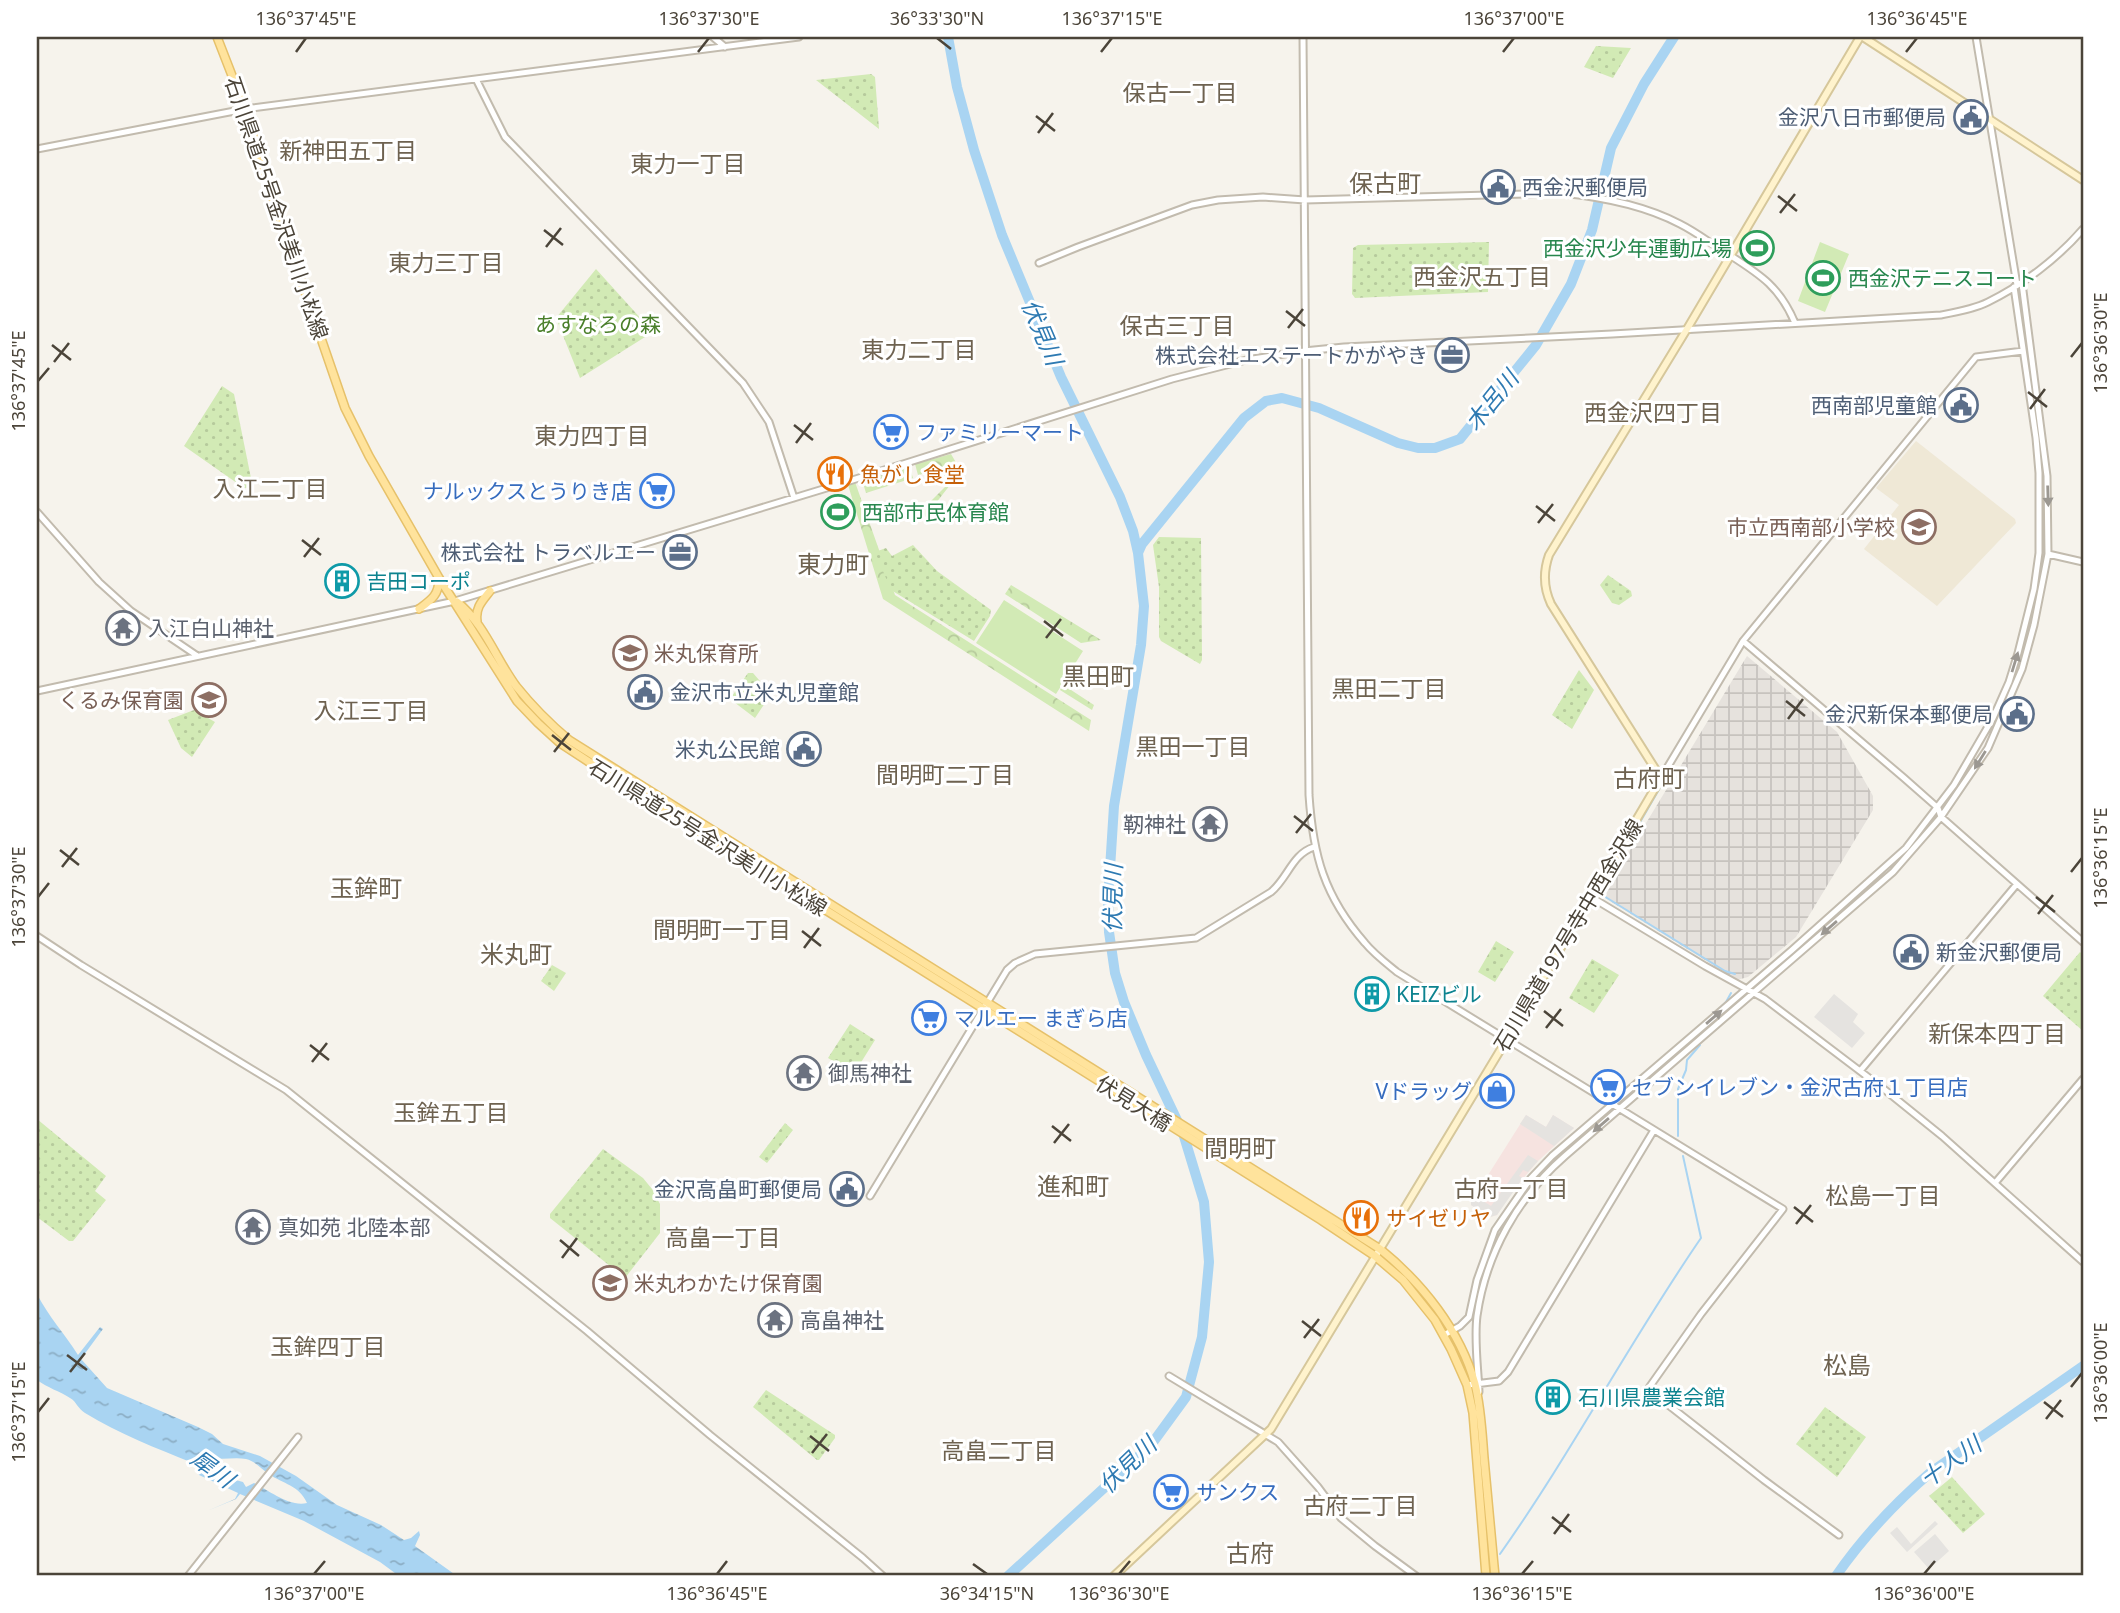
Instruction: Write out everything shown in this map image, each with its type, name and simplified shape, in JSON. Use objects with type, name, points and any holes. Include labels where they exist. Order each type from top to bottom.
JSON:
[{"type":"main road","name":"石川県道25号金沢美川小松線","points":[[217,37],[245,109],[273,200],[345,408],[369,456],[439,578],[517,701],[560,743],[1009,1021]]},
{"type":"main road","points":[[1661,778],[1551,604],[1544,571],[1549,555],[1861,37],[2083,180]]},
{"type":"main road","points":[[419,609],[435,596],[439,578]]},
{"type":"main road","points":[[478,624],[479,605],[490,591]]},
{"type":"main road","name":"石川県道25号金沢美川小松線","points":[[455,601],[468,610],[516,686],[542,716],[569,740],[985,1006]]},
{"type":"main road","name":"石川県道197号寺中西金沢線","points":[[1114,1576],[1266,1434],[1507,1039],[1661,778]]},
{"type":"main road","name":"伏見大橋","points":[[1009,1021],[1378,1253]]},
{"type":"main road","points":[[1378,1253],[1447,1333],[1474,1384],[1480,1415],[1495,1576]]},
{"type":"main road","points":[[1474,1384],[1473,1413],[1486,1576]]},
{"type":"street","points":[[713,37],[725,47]]},
{"type":"street","points":[[37,149],[245,109],[799,37]]},
{"type":"street","points":[[1303,37],[1309,795],[1314,847],[1328,889],[1366,945],[1397,972],[1783,1209],[1701,1314],[1648,1389],[1839,1535]]},
{"type":"street","points":[[1654,1130],[1507,1372],[1499,1381],[1474,1384],[1477,1317],[1493,1258],[1504,1233],[1536,1185],[1893,872],[1941,817],[1988,748],[2022,669],[2048,554],[2045,453],[1976,37]]},
{"type":"street","points":[[476,79],[505,137],[743,383],[769,422],[794,498]]},
{"type":"street","points":[[1039,264],[1192,205],[1218,200],[1562,193],[1643,209],[1679,223],[1755,272],[1780,294],[1795,323]]},
{"type":"street","points":[[37,691],[455,601],[1210,368],[1304,351],[1941,315],[1987,303],[2018,285],[2061,251],[2083,229]]},
{"type":"street","points":[[1447,1333],[1469,1317],[1477,1280],[1495,1230],[1531,1178],[1611,1104],[1871,882],[1906,848],[1968,764],[1993,718],[2018,653],[2034,589],[2039,553],[2039,473],[2023,351],[2018,285]]},
{"type":"street","points":[[1661,778],[1743,641],[1976,357],[2023,351]]},
{"type":"street","points":[[37,512],[99,582],[131,611],[196,655]]},
{"type":"street","points":[[2048,554],[2083,562]]},
{"type":"street","points":[[1743,641],[1938,808],[1941,817],[2083,942]]},
{"type":"street","points":[[870,1196],[1007,970],[1015,963],[1035,954],[1196,938],[1271,892],[1281,884],[1302,852],[1314,847]]},
{"type":"street","points":[[1860,1071],[2017,884]]},
{"type":"street","points":[[1591,897],[1754,993],[1860,1071],[1942,1136],[2083,1262]]},
{"type":"street","points":[[37,936],[286,1090],[587,1331],[883,1576]]},
{"type":"street","points":[[1995,1183],[2083,1079]]},
{"type":"street","points":[[1169,1376],[1278,1442],[1341,1518],[1416,1576]]},
{"type":"street","points":[[188,1576],[298,1437]]},
{"type":"shaded area","points":[[1916,441],[2015,519],[2016,523],[1937,606],[1864,549],[1899,505],[1876,488]]},
{"type":"shaded area","points":[[1747,656],[1837,732],[1873,796],[1873,810],[1796,937],[1748,977],[1737,980],[1602,896]]},
{"type":"shaded area","points":[[1834,994],[1858,1014],[1853,1022],[1865,1033],[1852,1048],[1814,1017]]},
{"type":"shaded area","points":[[1526,1115],[1546,1127],[1553,1115],[1574,1128],[1538,1161],[1510,1194],[1497,1215],[1490,1217],[1471,1205],[1471,1202]]},
{"type":"shaded area","points":[[1526,1115],[1546,1127],[1553,1115],[1574,1128],[1554,1146],[1520,1124]]},
{"type":"shaded area","points":[[1528,1155],[1538,1161],[1528,1172],[1523,1170],[1519,1176],[1523,1178],[1497,1215],[1490,1217],[1471,1205],[1475,1196],[1491,1206]]},
{"type":"shaded area","points":[[1935,1521],[1938,1524],[1907,1552],[1890,1533],[1897,1527],[1911,1544]]},
{"type":"shaded area","points":[[1935,1534],[1949,1551],[1929,1569],[1914,1552]]},
{"type":"green space","points":[[1596,46],[1631,48],[1613,78],[1584,67]]},
{"type":"green space","points":[[871,74],[875,77],[879,129],[816,80]]},
{"type":"green space","points":[[1489,242],[1488,292],[1355,298],[1352,294],[1353,248],[1358,245]]},
{"type":"green space","name":"西金沢テニスコート","points":[[1820,242],[1849,254],[1825,312],[1798,301]]},
{"type":"green space","name":"あすなろの森","points":[[596,269],[653,332],[580,378],[556,318]]},
{"type":"green space","points":[[222,386],[234,394],[253,488],[244,488],[184,446]]},
{"type":"green space","points":[[951,454],[961,471],[925,517],[922,510],[946,486],[942,469],[918,475],[915,464]]},
{"type":"green space","points":[[909,465],[913,478],[866,493],[862,480]]},
{"type":"green space","points":[[855,482],[895,595],[1091,720],[1089,731],[883,599],[848,485]]},
{"type":"green space","points":[[1159,537],[1201,538],[1200,664],[1161,641],[1159,637],[1159,587],[1153,545]]},
{"type":"green space","points":[[913,545],[937,571],[991,610],[974,641],[891,590],[875,552],[886,548],[892,556]]},
{"type":"green space","points":[[1608,575],[1631,591],[1632,596],[1619,605],[1612,603],[1600,585]]},
{"type":"green space","points":[[1011,585],[1101,640],[1081,643],[1005,594]]},
{"type":"green space","points":[[1004,600],[1083,651],[1056,694],[976,643]]},
{"type":"green space","points":[[1077,663],[1082,666],[1068,688],[1094,705],[1092,710],[1060,690]]},
{"type":"green space","points":[[1579,670],[1594,690],[1572,729],[1552,715]]},
{"type":"green space","points":[[748,673],[753,673],[771,694],[755,718],[730,699]]},
{"type":"green space","points":[[194,710],[215,722],[192,757],[181,748],[168,720]]},
{"type":"green space","points":[[1496,941],[1514,952],[1495,982],[1478,972]]},
{"type":"green space","points":[[2080,952],[2083,955],[2083,1031],[2043,996]]},
{"type":"green space","points":[[1592,959],[1619,975],[1594,1013],[1569,998]]},
{"type":"green space","points":[[552,965],[566,973],[554,991],[541,981]]},
{"type":"green space","points":[[850,1024],[875,1040],[855,1072],[828,1058]]},
{"type":"green space","points":[[37,1119],[106,1176],[95,1191],[106,1200],[73,1241],[69,1241],[37,1217]]},
{"type":"green space","points":[[785,1123],[793,1130],[767,1163],[759,1157]]},
{"type":"green space","points":[[603,1149],[643,1178],[660,1204],[660,1233],[625,1278],[550,1218],[550,1214]]},
{"type":"green space","points":[[766,1390],[835,1435],[819,1460],[753,1407]]},
{"type":"green space","points":[[1825,1407],[1866,1437],[1837,1477],[1796,1444]]},
{"type":"green space","points":[[1952,1477],[1985,1514],[1963,1533],[1929,1496]]},
{"type":"water","name":"犀川","points":[[37,1294],[78,1355],[100,1327],[103,1329],[81,1359],[107,1388],[198,1427],[223,1444],[260,1456],[296,1476],[337,1505],[381,1525],[404,1540],[419,1531],[415,1546],[457,1576],[399,1576],[380,1562],[304,1521],[240,1494],[236,1499],[207,1511],[235,1499],[238,1493],[199,1475],[193,1463],[98,1421],[82,1411],[70,1398],[37,1380]],"holes":[[[213,1458],[242,1458],[252,1461],[300,1492],[307,1503],[287,1501],[254,1483],[246,1487],[243,1482],[232,1479]]]},
{"type":"waterway","name":"伏見川","points":[[948,37],[957,87],[974,150],[1002,235],[1061,377],[1120,497],[1138,553],[1144,606],[1141,645],[1114,806],[1108,900],[1109,932],[1115,973],[1124,1002],[1183,1133],[1204,1202],[1209,1262],[1202,1337],[1186,1397],[1151,1445],[1008,1576]]},
{"type":"waterway","name":"木呂川","points":[[1138,553],[1142,544],[1244,418],[1266,401],[1282,398],[1319,408],[1398,443],[1418,448],[1435,448],[1460,439],[1536,345],[1571,284],[1592,230],[1611,148],[1644,84],[1674,37]]},
{"type":"waterway","points":[[1661,786],[1599,893],[1725,971],[1735,974]]},
{"type":"waterway","points":[[1714,1014],[1731,993]]},
{"type":"waterway","points":[[1678,1136],[1678,1089],[1687,1060],[1700,1045]]},
{"type":"waterway","points":[[1500,1554],[1701,1238],[1683,1156]]},
{"type":"waterway","name":"十人川","points":[[1836,1576],[1880,1521],[1931,1472],[2083,1366]]},
{"type":"waterway","points":[[1490,1572],[1491,1576]]},
{"type":"place","name":"金沢八日市郵便局","points":[[1971,117]]},
{"type":"place","name":"西金沢郵便局","points":[[1498,187]]},
{"type":"place","name":"西金沢少年運動広場","points":[[1757,248]]},
{"type":"place","name":"西金沢テニスコート","points":[[1823,278]]},
{"type":"place","name":"株式会社エステートかがやき","points":[[1452,355]]},
{"type":"place","name":"西南部児童館","points":[[1961,405]]},
{"type":"place","name":"ファミリーマート","points":[[891,432]]},
{"type":"place","name":"魚がし食堂","points":[[835,474]]},
{"type":"place","name":"ナルックスとうりき店","points":[[657,491]]},
{"type":"place","name":"西部市民体育館","points":[[838,512]]},
{"type":"place","name":"市立西南部小学校","points":[[1919,527]]},
{"type":"place","name":"株式会社 トラベルエー","points":[[680,552]]},
{"type":"place","name":"吉田コーポ","points":[[342,581]]},
{"type":"place","name":"入江白山神社","points":[[123,628]]},
{"type":"place","name":"米丸保育所","points":[[630,653]]},
{"type":"place","name":"金沢市立米丸児童館","points":[[645,692]]},
{"type":"place","name":"くるみ保育園","points":[[209,700]]},
{"type":"place","name":"金沢新保本郵便局","points":[[2017,714]]},
{"type":"place","name":"米丸公民館","points":[[804,749]]},
{"type":"place","name":"靭神社","points":[[1210,824]]},
{"type":"place","name":"新金沢郵便局","points":[[1911,952]]},
{"type":"place","name":"KEIZビル","points":[[1372,994]]},
{"type":"place","name":"マルエー まぎら店","points":[[929,1018]]},
{"type":"place","name":"御馬神社","points":[[804,1073]]},
{"type":"place","name":"セブンイレブン・金沢古府１丁目店","points":[[1608,1087]]},
{"type":"place","name":"Vドラッグ","points":[[1497,1091]]},
{"type":"place","name":"金沢高畠町郵便局","points":[[847,1189]]},
{"type":"place","name":"サイゼリヤ","points":[[1361,1218]]},
{"type":"place","name":"真如苑 北陸本部","points":[[253,1227]]},
{"type":"place","name":"米丸わかたけ保育園","points":[[610,1283]]},
{"type":"place","name":"高畠神社","points":[[775,1320]]},
{"type":"place","name":"石川県農業会館","points":[[1553,1397]]},
{"type":"place","name":"サンクス","points":[[1171,1492]]},
{"type":"district","name":"保古一丁目","points":[[1180,92]]},
{"type":"district","name":"新神田五丁目","points":[[348,150]]},
{"type":"district","name":"東力一丁目","points":[[688,163]]},
{"type":"district","name":"保古町","points":[[1385,182]]},
{"type":"district","name":"東力三丁目","points":[[446,262]]},
{"type":"district","name":"西金沢五丁目","points":[[1482,276]]},
{"type":"district","name":"保古三丁目","points":[[1177,325]]},
{"type":"district","name":"東力二丁目","points":[[919,349]]},
{"type":"district","name":"西金沢四丁目","points":[[1653,412]]},
{"type":"district","name":"東力四丁目","points":[[592,435]]},
{"type":"district","name":"入江二丁目","points":[[270,488]]},
{"type":"district","name":"東力町","points":[[833,563]]},
{"type":"district","name":"黒田町","points":[[1098,675]]},
{"type":"district","name":"黒田二丁目","points":[[1389,688]]},
{"type":"district","name":"入江三丁目","points":[[371,710]]},
{"type":"district","name":"黒田一丁目","points":[[1193,746]]},
{"type":"district","name":"間明町二丁目","points":[[945,774]]},
{"type":"district","name":"古府町","points":[[1649,777]]},
{"type":"district","name":"玉鉾町","points":[[366,887]]},
{"type":"district","name":"間明町一丁目","points":[[722,929]]},
{"type":"district","name":"米丸町","points":[[516,953]]},
{"type":"district","name":"新保本四丁目","points":[[1997,1033]]},
{"type":"district","name":"玉鉾五丁目","points":[[451,1112]]},
{"type":"district","name":"間明町","points":[[1240,1147]]},
{"type":"district","name":"進和町","points":[[1073,1185]]},
{"type":"district","name":"古府一丁目","points":[[1511,1188]]},
{"type":"district","name":"松島一丁目","points":[[1883,1195]]},
{"type":"district","name":"高畠一丁目","points":[[723,1237]]},
{"type":"district","name":"玉鉾四丁目","points":[[328,1346]]},
{"type":"district","name":"松島","points":[[1847,1364]]},
{"type":"district","name":"高畠二丁目","points":[[999,1450]]},
{"type":"district","name":"古府二丁目","points":[[1360,1505]]},
{"type":"district","name":"古府","points":[[1250,1552]]}]
